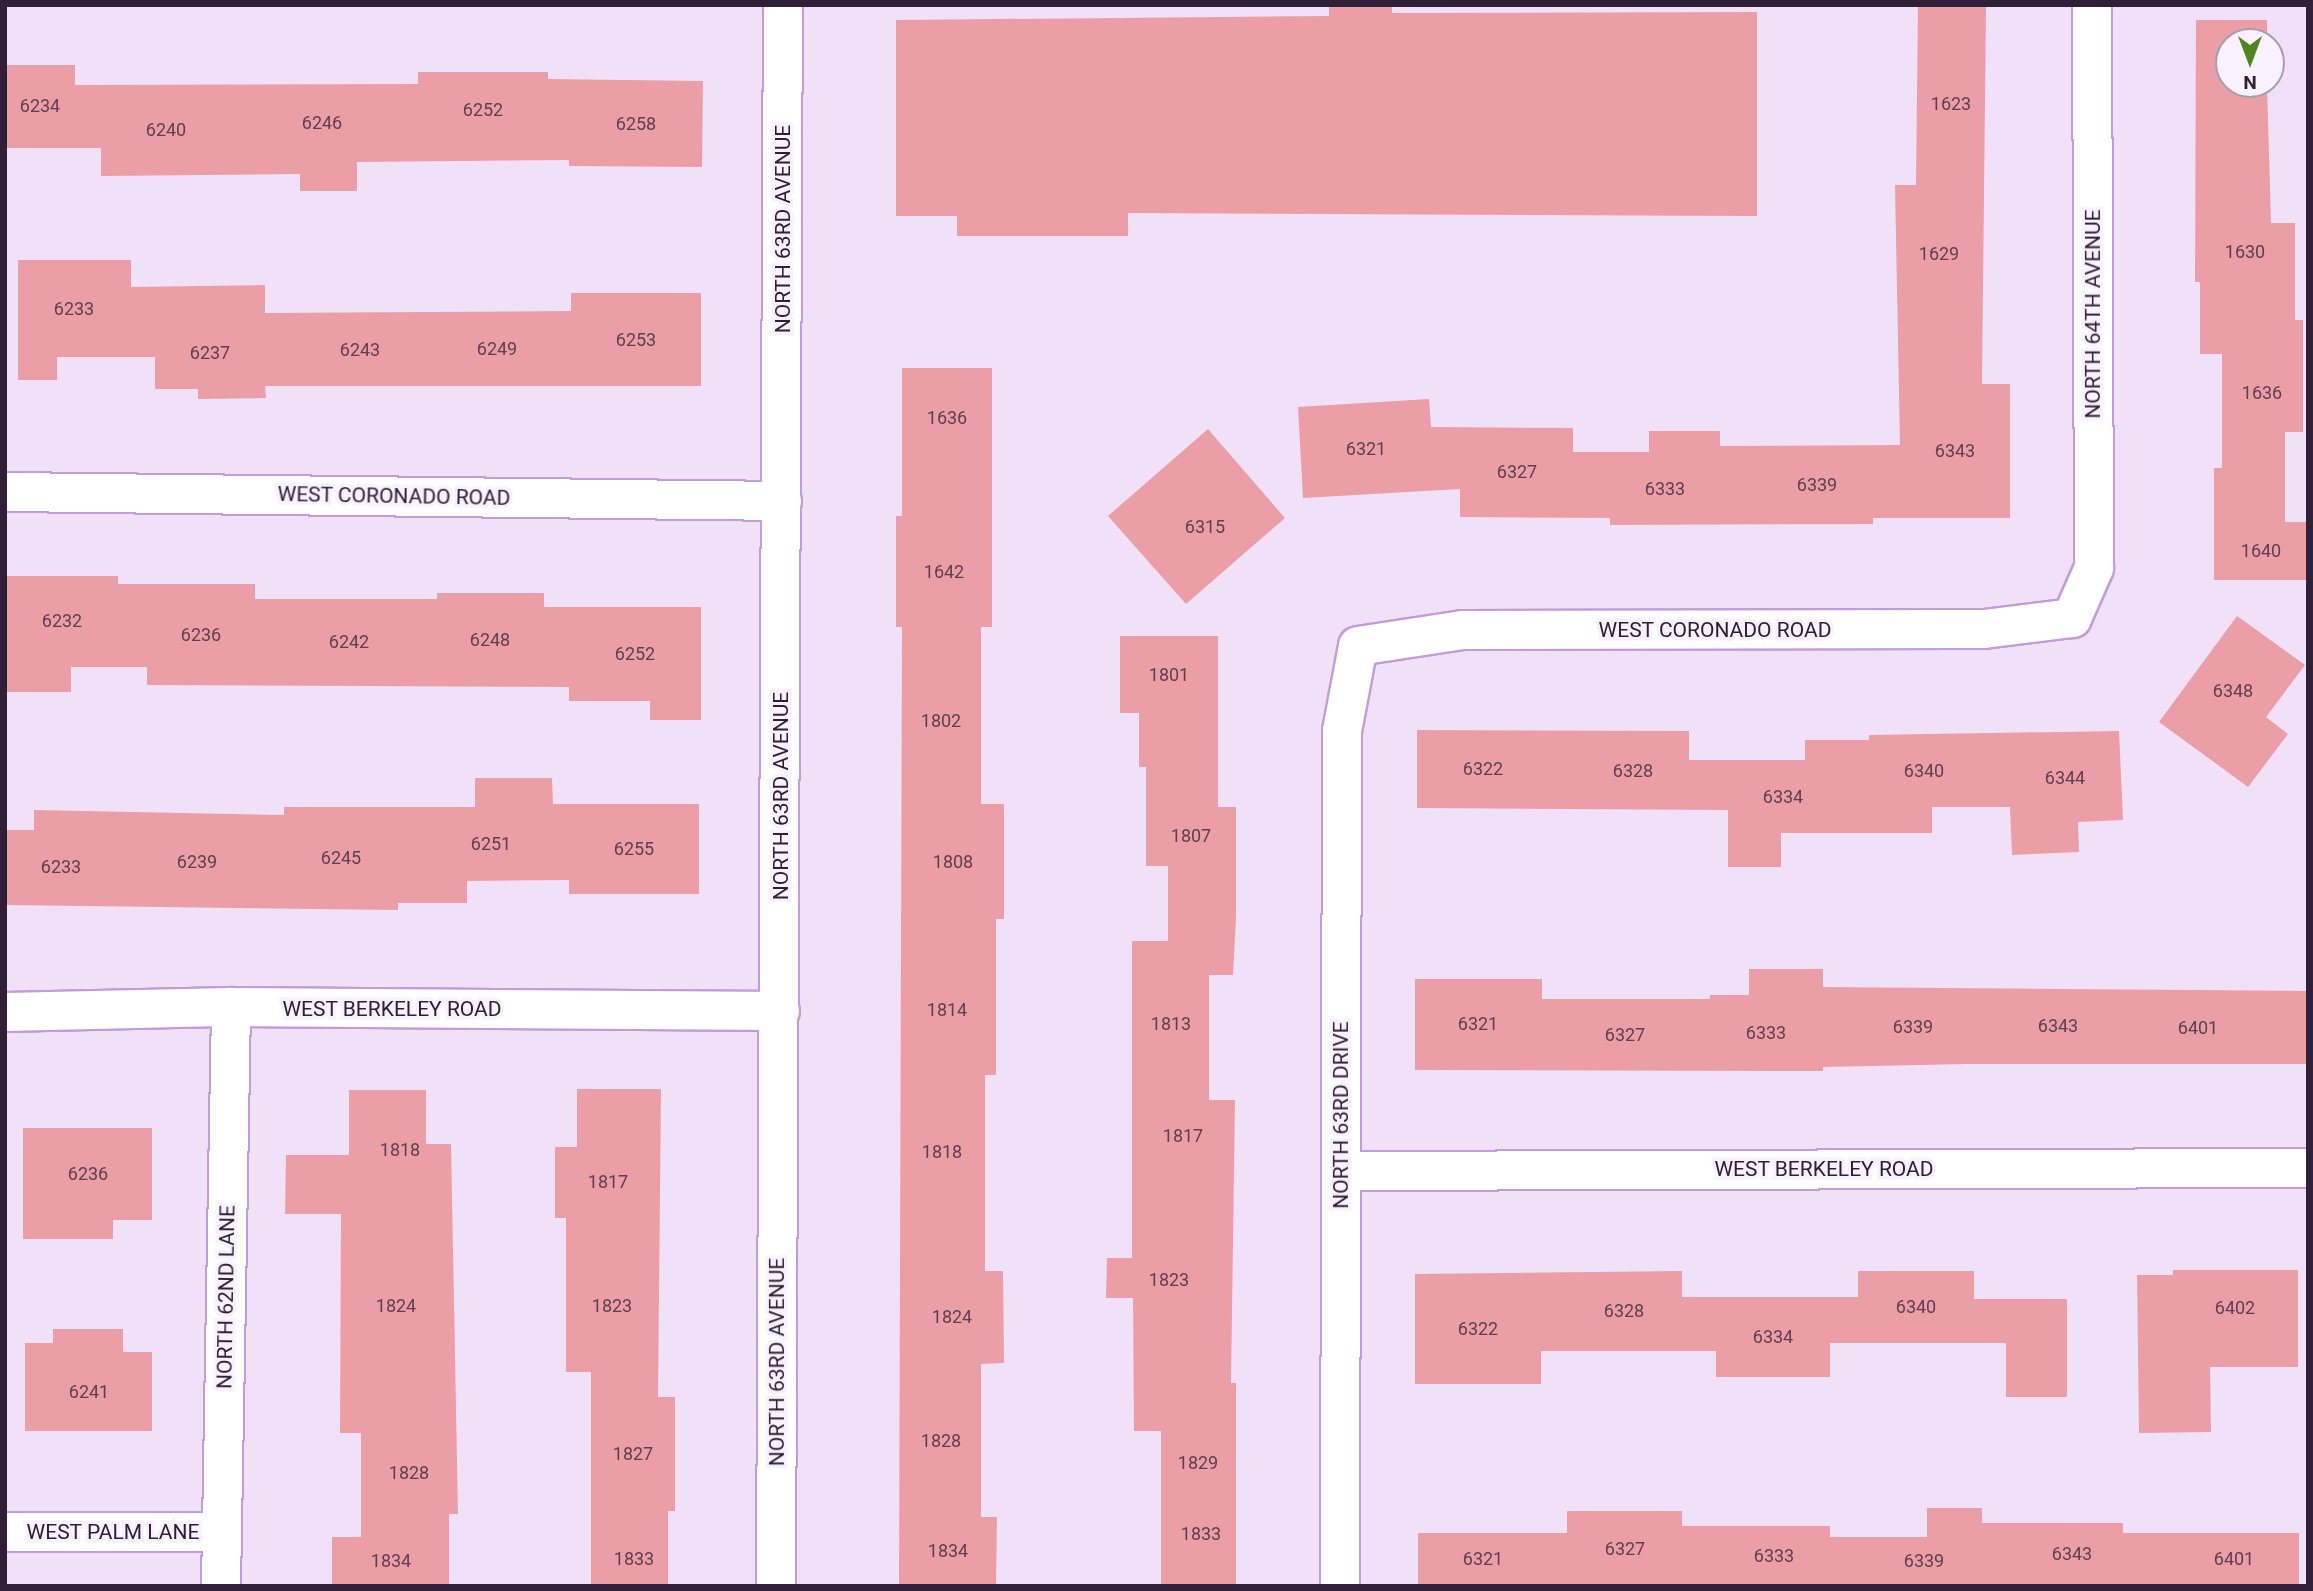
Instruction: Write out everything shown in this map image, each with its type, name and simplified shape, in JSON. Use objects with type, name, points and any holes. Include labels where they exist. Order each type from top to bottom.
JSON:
[{"type":"street","name":"NORTH 63RD AVENUE","points":[[776,1586],[782,5]]},
{"type":"street","name":"NORTH 64TH AVENUE","points":[[2072,618],[2094,568],[2092,5]]},
{"type":"street","name":"WEST CORONADO ROAD","points":[[5,492],[782,501]]},
{"type":"street","name":"WEST CORONADO ROAD","points":[[1358,646],[1463,630],[1984,629],[2072,618]]},
{"type":"street","name":"NORTH 63RD DRIVE","points":[[1340,1586],[1342,732],[1358,646]]},
{"type":"street","name":"WEST BERKELEY ROAD","points":[[5,1012],[231,1007],[780,1012]]},
{"type":"street","name":"NORTH 62ND LANE","points":[[221,1586],[231,1007]]},
{"type":"street","name":"WEST BERKELEY ROAD","points":[[1341,1171],[2308,1168]]},
{"type":"street","name":"WEST PALM LANE","points":[[5,1532],[221,1532]]},
{"type":"building","points":[[1329,5],[1392,5],[1392,13],[1757,12],[1757,216],[1128,213],[1128,236],[957,236],[957,216],[896,216],[896,20],[1329,16]]},
{"type":"building","points":[[1918,5],[1986,5],[1982,384],[2010,384],[2010,518],[1873,518],[1873,524],[1610,525],[1610,518],[1460,517],[1460,489],[1303,498],[1298,407],[1429,399],[1431,427],[1573,428],[1573,452],[1649,452],[1649,431],[1720,431],[1720,446],[1900,445],[1895,185],[1916,185]]},
{"type":"building","points":[[2196,20],[2267,20],[2267,28],[2215,28],[2215,98],[2267,98],[2271,223],[2295,223],[2295,320],[2303,320],[2303,432],[2285,432],[2285,522],[2308,522],[2308,580],[2214,580],[2214,468],[2222,468],[2222,354],[2200,354],[2200,282],[2195,282]]},
{"type":"building","points":[[5,65],[75,65],[75,85],[418,84],[418,72],[548,72],[548,79],[703,81],[702,167],[569,166],[569,160],[357,162],[357,191],[300,191],[300,174],[101,176],[101,148],[5,148]]},
{"type":"building","points":[[18,260],[131,260],[131,287],[265,285],[265,313],[571,311],[571,293],[701,293],[701,386],[265,386],[266,398],[198,399],[198,389],[155,389],[155,357],[57,357],[57,380],[18,380]]},
{"type":"building","points":[[902,368],[992,368],[992,627],[981,627],[981,804],[1004,804],[1004,919],[996,919],[996,1075],[985,1075],[985,1271],[1003,1271],[1004,1363],[981,1364],[981,1517],[997,1517],[996,1586],[899,1586],[902,627],[896,627],[896,516],[902,516]]},
{"type":"building","points":[[1208,429],[1285,518],[1186,604],[1108,516]]},
{"type":"building","points":[[5,576],[118,576],[118,584],[255,584],[255,599],[437,599],[437,593],[544,593],[544,607],[701,607],[701,720],[650,720],[650,701],[569,701],[569,687],[147,685],[147,667],[71,667],[71,692],[5,692]]},
{"type":"building","points":[[2237,616],[2305,665],[2266,717],[2288,734],[2248,787],[2159,722]]},
{"type":"building","points":[[1120,636],[1218,636],[1218,807],[1236,807],[1236,917],[1233,975],[1209,975],[1209,1100],[1235,1100],[1231,1383],[1236,1383],[1236,1586],[1161,1586],[1161,1431],[1134,1431],[1133,1298],[1106,1298],[1107,1258],[1132,1258],[1132,941],[1168,941],[1168,866],[1146,866],[1146,767],[1139,767],[1139,713],[1120,713]]},
{"type":"building","points":[[1417,730],[1689,731],[1689,760],[1805,760],[1805,740],[1869,740],[1869,735],[2119,731],[2123,820],[2078,822],[2079,852],[2012,855],[2010,807],[1932,807],[1932,833],[1781,833],[1781,867],[1728,867],[1728,810],[1417,808]]},
{"type":"building","points":[[475,778],[552,778],[553,804],[699,804],[699,894],[569,894],[569,880],[467,881],[467,903],[398,903],[398,910],[5,905],[5,830],[34,830],[34,810],[284,815],[284,807],[475,807]]},
{"type":"building","points":[[1749,969],[1823,969],[1823,987],[2308,991],[2308,1064],[1968,1064],[1823,1067],[1823,1071],[1415,1070],[1415,979],[1542,979],[1542,999],[1710,999],[1710,995],[1749,995]]},
{"type":"building","points":[[577,1089],[661,1089],[658,1397],[675,1397],[675,1511],[668,1511],[668,1586],[591,1586],[591,1372],[566,1372],[566,1218],[555,1218],[555,1147],[577,1147]]},
{"type":"building","points":[[349,1090],[426,1090],[426,1144],[451,1144],[458,1514],[449,1514],[449,1586],[332,1586],[332,1537],[361,1537],[361,1433],[340,1433],[341,1214],[285,1214],[286,1155],[349,1155]]},
{"type":"building","points":[[23,1128],[152,1128],[152,1220],[113,1220],[113,1239],[23,1239]]},
{"type":"building","points":[[2173,1270],[2298,1270],[2298,1367],[2210,1367],[2211,1432],[2139,1433],[2137,1275],[2173,1275]]},
{"type":"building","points":[[1682,1271],[1682,1297],[1858,1297],[1858,1271],[1974,1271],[1974,1299],[2067,1299],[2067,1397],[2006,1397],[2006,1343],[1830,1343],[1830,1377],[1716,1377],[1716,1351],[1541,1351],[1541,1384],[1415,1384],[1415,1274]]},
{"type":"building","points":[[53,1329],[123,1329],[123,1352],[152,1352],[152,1431],[25,1431],[25,1343],[53,1343]]},
{"type":"building","points":[[1927,1508],[1982,1508],[1982,1523],[2123,1523],[2123,1533],[2299,1533],[2299,1586],[1418,1586],[1418,1533],[1567,1533],[1567,1511],[1682,1511],[1682,1526],[1830,1526],[1830,1537],[1927,1537]]}]
